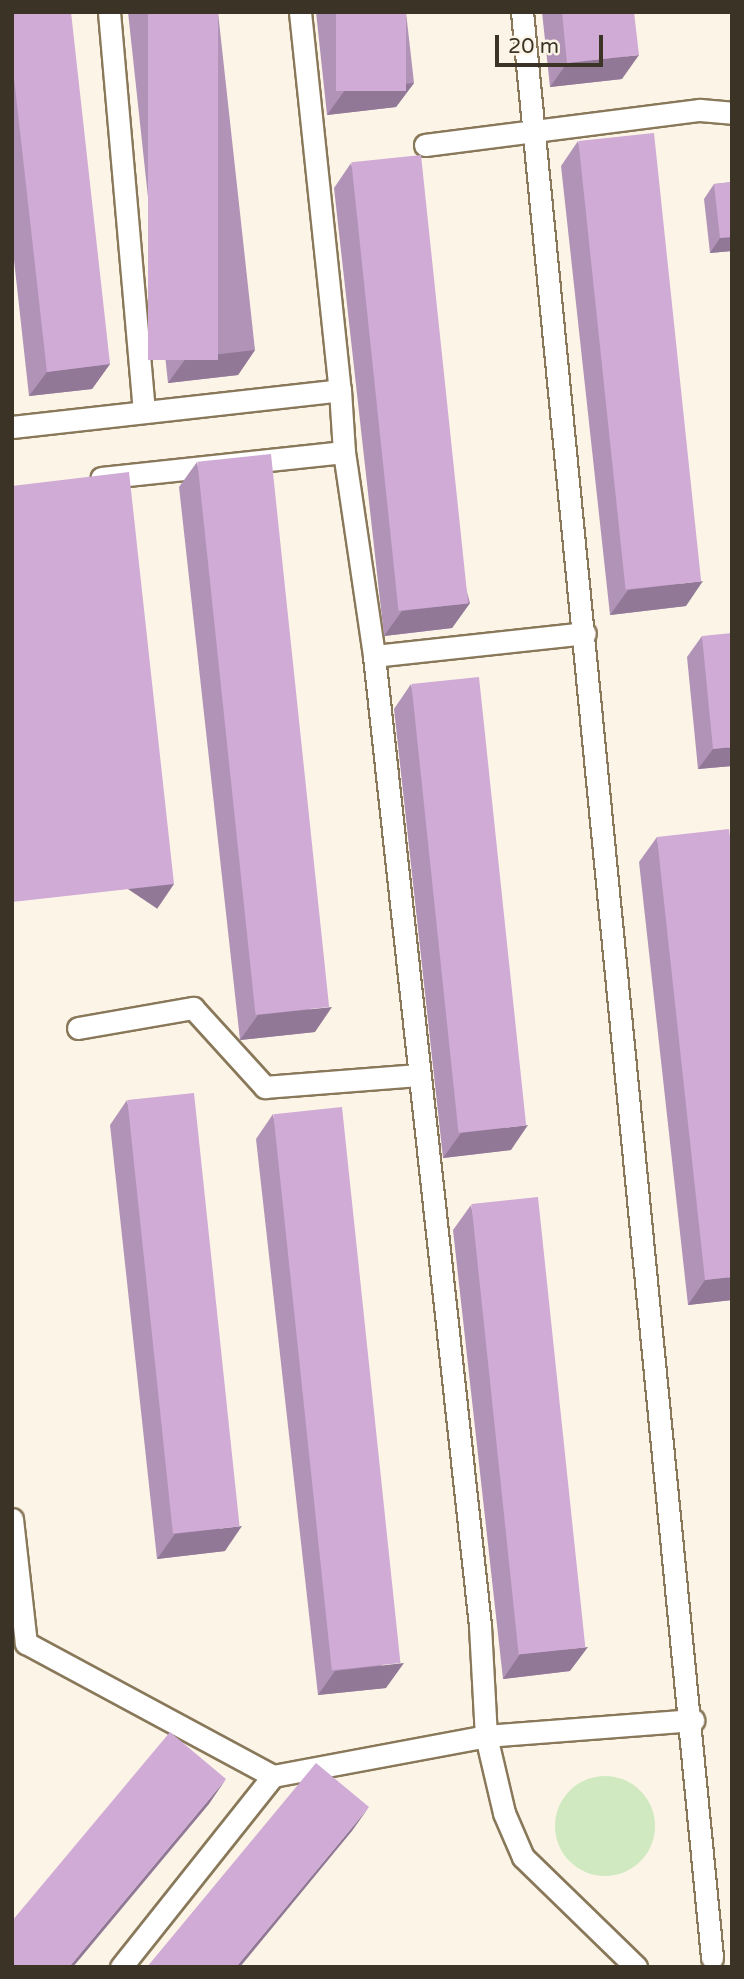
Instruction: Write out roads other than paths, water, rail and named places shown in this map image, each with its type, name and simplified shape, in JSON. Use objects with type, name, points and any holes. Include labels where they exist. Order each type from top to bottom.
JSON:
[{"type":"lane","points":[[110,12],[144,410]]},
{"type":"lane","points":[[300,12],[340,390],[344,452],[374,656],[480,1626],[486,1736],[504,1813],[523,1857],[636,1967]]},
{"type":"lane","points":[[522,12],[716,1960]]},
{"type":"lane","points":[[425,145],[534,134],[700,110],[732,113]]},
{"type":"lane","points":[[12,426],[340,390]]},
{"type":"lane","points":[[81,480],[344,452]]},
{"type":"lane","points":[[374,656],[584,634]]},
{"type":"lane","points":[[78,1028],[193,1008],[265,1087],[418,1075]]},
{"type":"lane","points":[[12,1519],[26,1643],[273,1776],[486,1736],[693,1720]]},
{"type":"lane","points":[[121,1967],[273,1776]]}]
